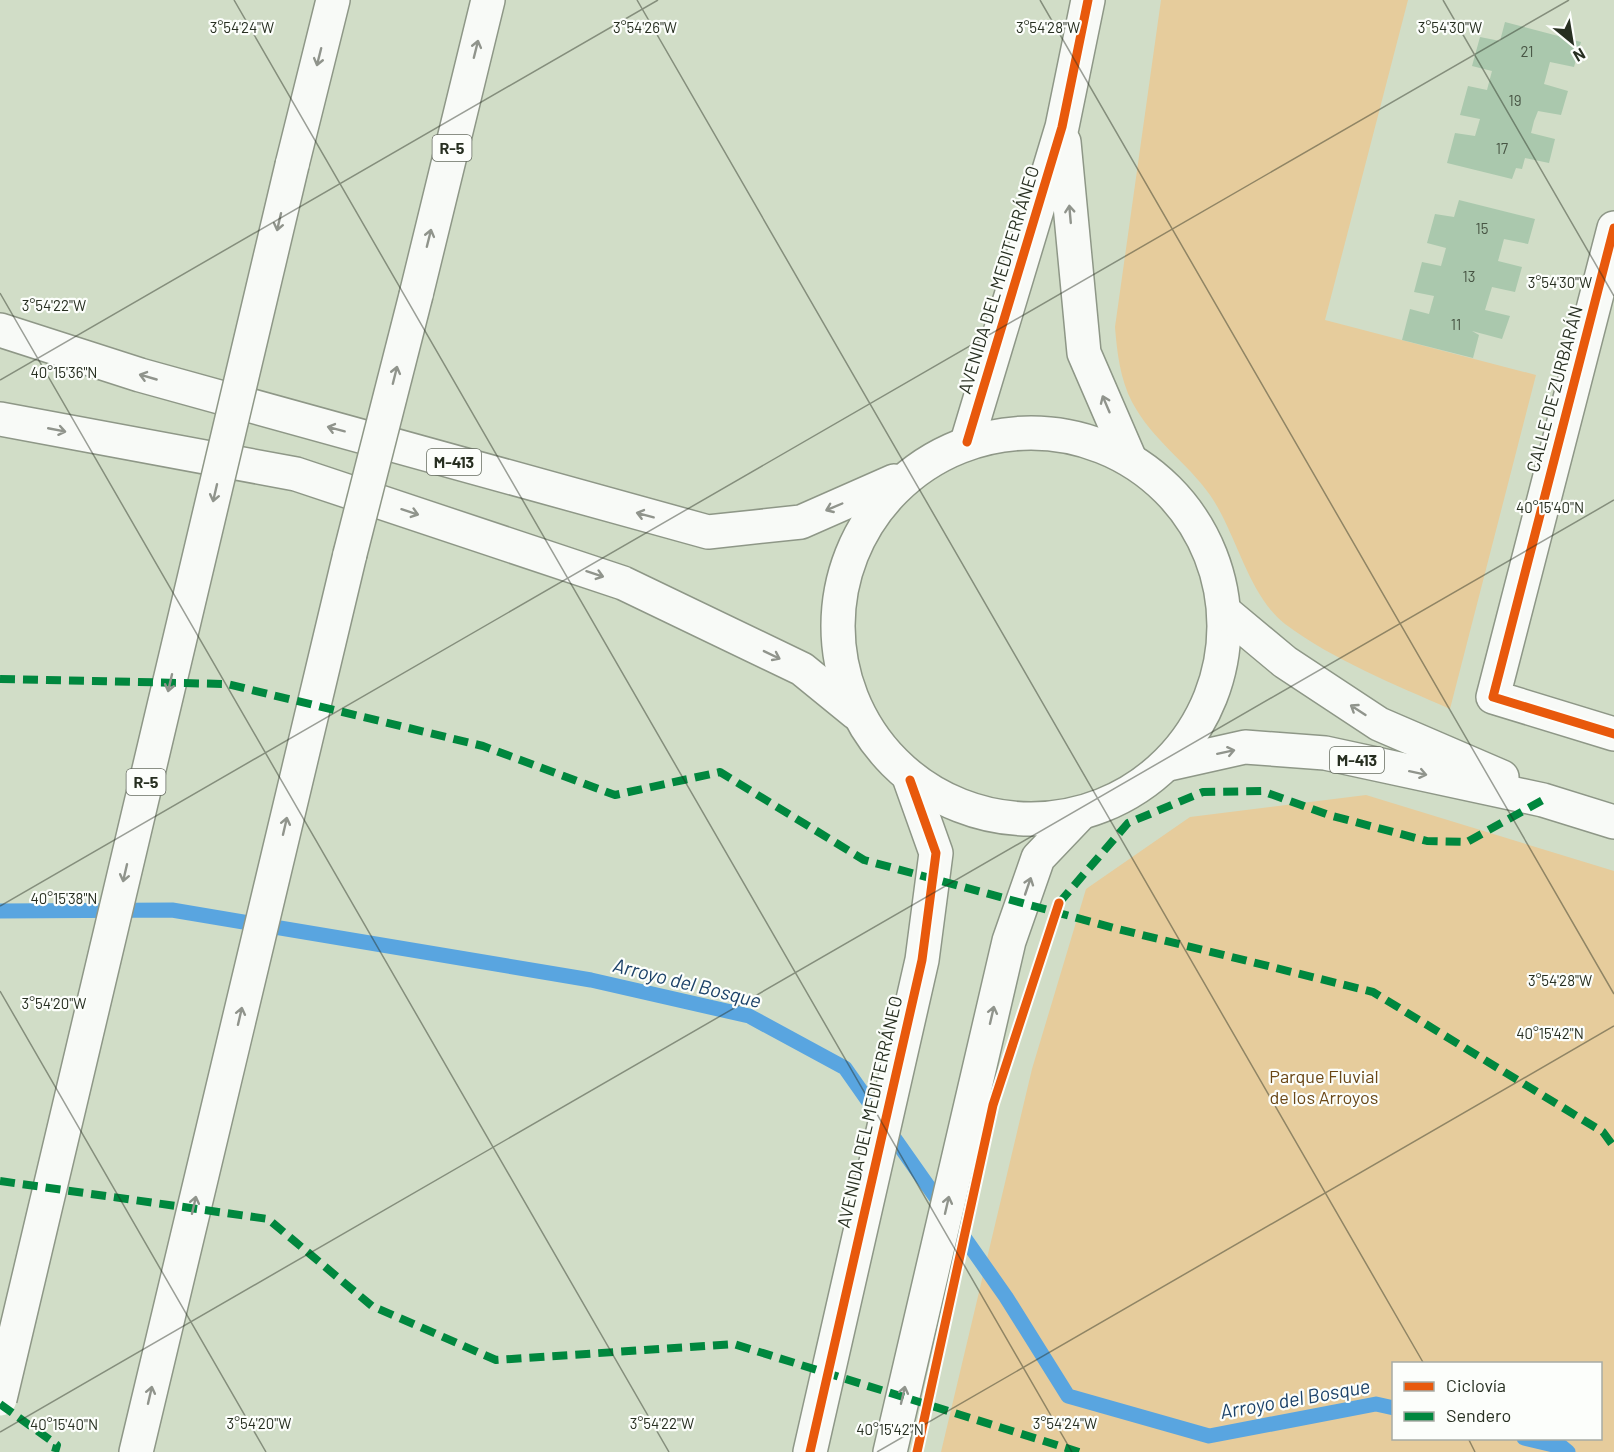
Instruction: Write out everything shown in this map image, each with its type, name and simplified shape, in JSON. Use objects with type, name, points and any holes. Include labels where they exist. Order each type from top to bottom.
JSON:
[{"type":"main road","name":"R-5","points":[[0,1399],[333,0]]},
{"type":"main road","name":"R-5","points":[[136,1452],[347,565],[488,0]]},
{"type":"main road","points":[[1062,128],[1088,0]]},
{"type":"main road","name":"AVENIDA DEL MEDITERRÁNEO","points":[[967,442],[1062,128]]},
{"type":"main road","name":"AVENIDA DEL MEDITERRÁNEO","points":[[1062,128],[1084,353],[1129,457]]},
{"type":"main road","name":"CALLE DE ZURBARÁN","points":[[1614,228],[1493,697],[1614,734]]},
{"type":"main road","name":"M-413","points":[[0,330],[140,375],[708,532],[801,522],[907,476],[967,442],[1050,432],[1129,457],[1167,486],[1197,522],[1217,566],[1225,612],[1221,667],[1202,719],[1168,764],[1127,795],[1079,815],[991,818],[910,780],[856,713],[802,669],[623,583],[296,474],[0,419]]},
{"type":"main road","name":"M-413","points":[[856,713],[839,664],[838,654],[836,612],[847,560],[871,514],[907,476]]},
{"type":"main road","name":"M-413","points":[[1225,612],[1284,662],[1379,724],[1484,767],[1543,800]]},
{"type":"main road","name":"M-413","points":[[1168,764],[1245,747],[1325,753],[1543,800],[1614,822]]},
{"type":"main road","name":"AVENIDA DEL MEDITERRÁNEO","points":[[810,1452],[922,960],[936,853],[910,780]]},
{"type":"main road","points":[[890,1452],[1009,941],[1038,858],[1079,815]]},
{"type":"green space","points":[[1161,0],[1408,0],[1325,320],[1536,375],[1450,709],[1344,661],[1304,637],[1272,612],[1252,581],[1210,495],[1140,416],[1128,393],[1120,365],[1115,327]]},
{"type":"green space","name":"Parque Fluvial de los Arroyos","points":[[1366,795],[1614,871],[1614,1452],[941,1452],[1032,1069],[1086,889],[1190,817]]},
{"type":"building","points":[[1505,22],[1581,42],[1574,67],[1550,62],[1544,84],[1568,91],[1561,115],[1538,111],[1534,121],[1531,133],[1555,139],[1549,163],[1525,158],[1522,169],[1516,168],[1512,179],[1447,163],[1455,133],[1475,136],[1480,119],[1460,115],[1468,86],[1487,90],[1492,71],[1472,66],[1480,37],[1500,41]]},
{"type":"building","points":[[1459,200],[1535,219],[1528,244],[1504,239],[1498,261],[1522,267],[1515,292],[1492,287],[1485,310],[1510,316],[1502,339],[1472,331],[1479,335],[1473,358],[1402,340],[1410,309],[1429,314],[1434,296],[1414,292],[1422,262],[1441,266],[1446,248],[1427,243],[1435,214],[1454,217]]},
{"type":"waterway","name":"Arroyo del Bosque","points":[[0,911],[172,910],[591,980],[749,1016],[845,1068],[1006,1297],[1068,1396],[1209,1436],[1376,1404],[1392,1408]]},
{"type":"waterway","name":"Arroyo del Bosque","points":[[1532,1440],[1562,1447],[1568,1452]]},
{"type":"marked path","points":[[0,679],[227,684],[483,746],[615,795],[720,772],[864,860],[1114,928],[1373,992],[1603,1132],[1614,1147]]},
{"type":"marked path","points":[[1059,903],[1128,823],[1203,792],[1262,791],[1329,815],[1427,841],[1467,842],[1543,800]]},
{"type":"marked path","points":[[0,1181],[268,1219],[372,1306],[496,1360],[734,1344],[1079,1452]]},
{"type":"marked path","points":[[0,1404],[57,1445],[55,1452]]},
{"type":"cycle path","points":[[967,442],[1062,127],[1088,0]]},
{"type":"cycle path","points":[[1614,228],[1493,697],[1614,734]]},
{"type":"cycle path","points":[[810,1452],[922,960],[936,853],[910,780]]},
{"type":"cycle path","points":[[917,1452],[993,1105],[1059,903]]}]
